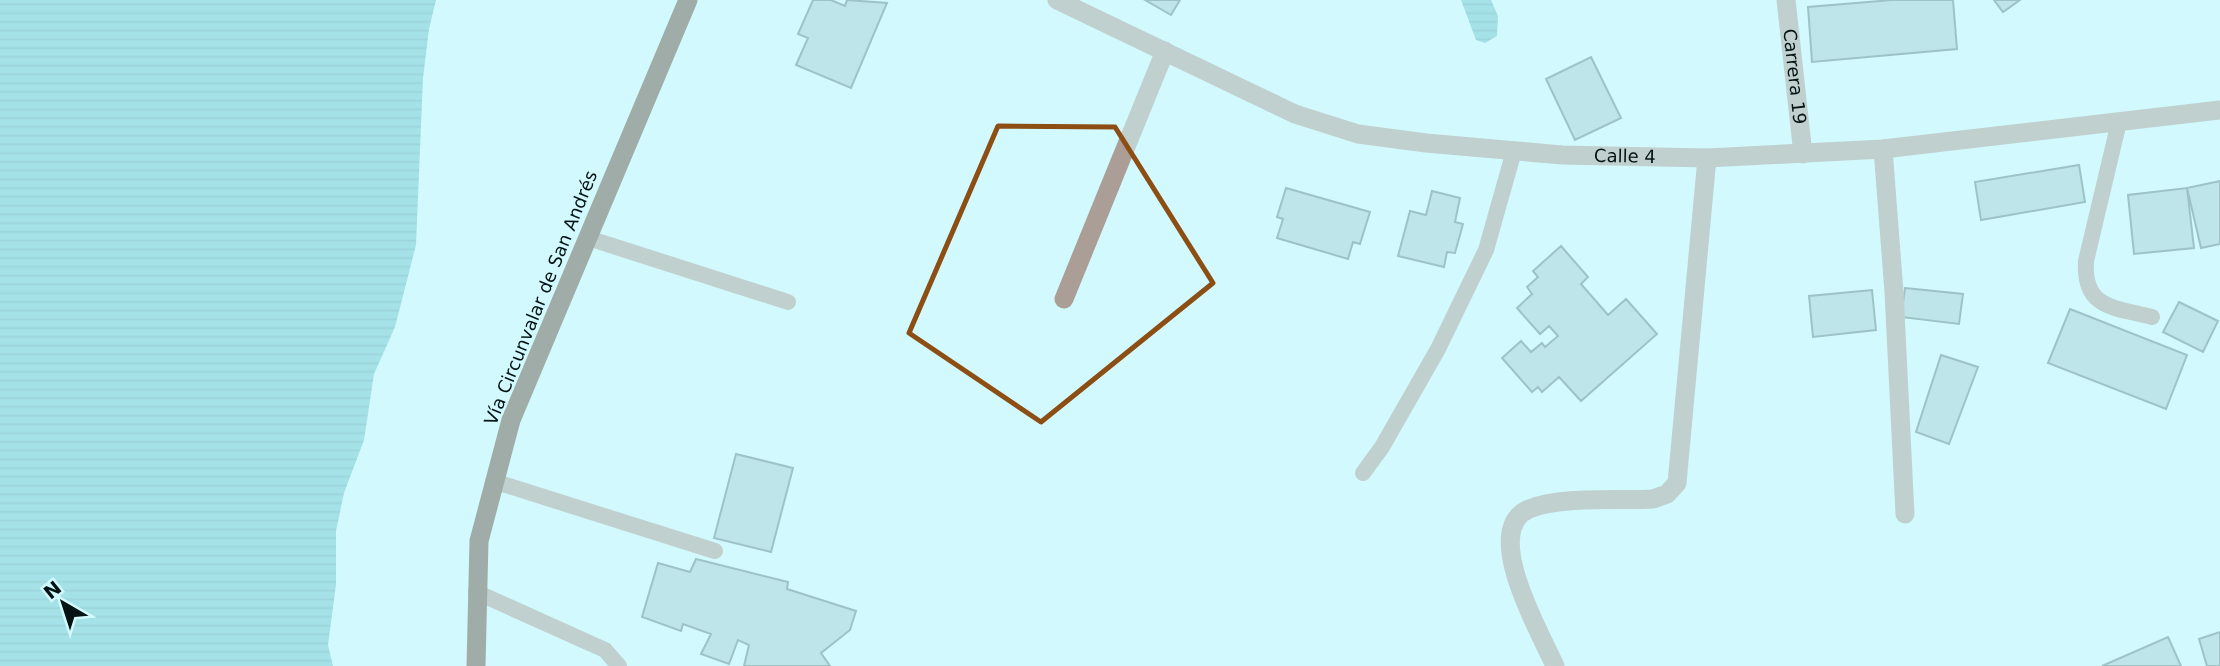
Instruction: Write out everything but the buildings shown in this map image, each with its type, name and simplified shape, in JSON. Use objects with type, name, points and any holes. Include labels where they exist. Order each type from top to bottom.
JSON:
[{"type":"highway","name":"Vía Circunvalar de San Andrés","points":[[476,666],[479,541],[511,420],[688,0]]},
{"type":"street","name":"Calle 4","points":[[1058,0],[1295,114],[1358,134],[1514,151],[1707,158],[1803,154],[1883,149],[2220,110]]},
{"type":"street","name":"Carrera 19","points":[[1786,0],[1803,154]]},
{"type":"street","points":[[1064,299],[1165,51]]},
{"type":"street","points":[[1883,149],[1894,292],[1905,514]]},
{"type":"street","points":[[1555,666],[1513,569],[1508,545],[1512,525],[1527,510],[1558,503],[1653,499],[1667,494],[1677,483],[1707,158]]},
{"type":"lane","points":[[2119,122],[2085,261],[2085,279],[2088,292],[2099,303],[2152,317]]},
{"type":"lane","points":[[1363,472],[1382,447],[1438,349],[1486,250],[1514,151]]},
{"type":"lane","points":[[588,238],[788,302]]},
{"type":"lane","points":[[493,481],[715,551]]},
{"type":"lane","points":[[476,592],[605,650],[619,666]]},
{"type":"highlighted area","points":[[998,126],[1115,127],[1213,283],[1041,422],[909,333]]},
{"type":"water","points":[[0,0],[436,0],[429,29],[423,78],[416,245],[395,327],[374,374],[364,440],[344,493],[336,531],[336,585],[328,645],[333,666],[0,666]]},
{"type":"water","points":[[1461,0],[1491,0],[1498,16],[1497,36],[1485,43],[1476,40]]}]
